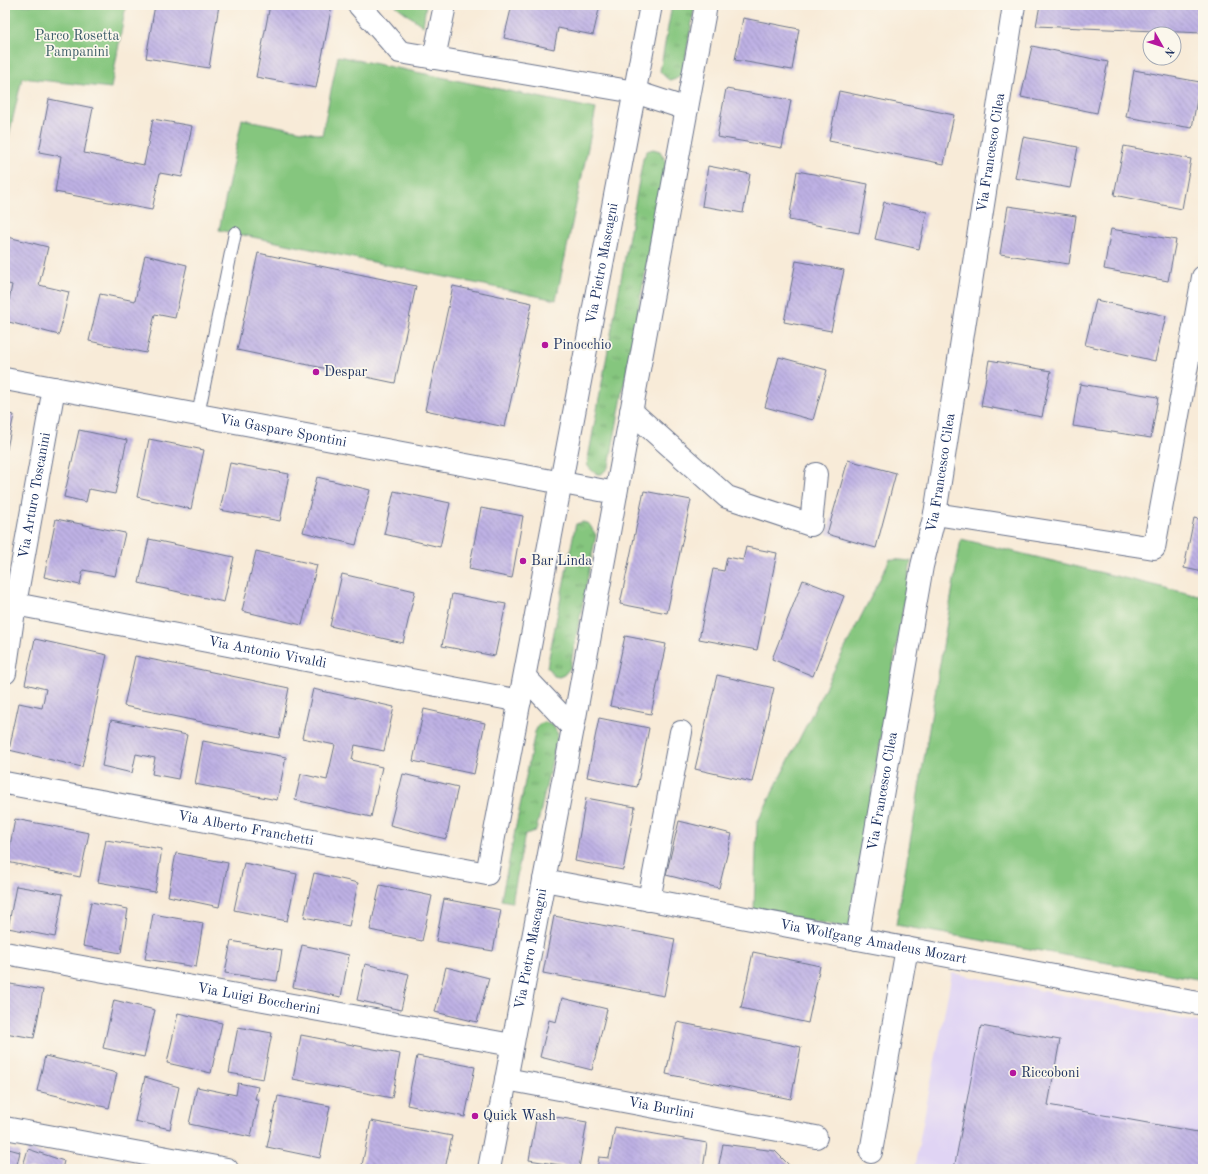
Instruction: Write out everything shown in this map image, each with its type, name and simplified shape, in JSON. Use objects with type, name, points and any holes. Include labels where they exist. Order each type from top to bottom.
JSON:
[{"type":"street","points":[[359,5],[370,15],[400,52],[635,92],[687,109]]},
{"type":"street","points":[[434,58],[445,5]]},
{"type":"street","name":"Via Pietro Mascagni","points":[[487,874],[652,5]]},
{"type":"street","name":"Via Pietro Mascagni","points":[[489,1169],[573,728],[706,5]]},
{"type":"street","name":"Via Francesco Cilea","points":[[857,939],[922,566],[935,514],[1014,5]]},
{"type":"street","points":[[935,514],[1154,548],[1203,277]]},
{"type":"street","name":"Via Gaspare Spontini","points":[[5,379],[561,481]]},
{"type":"street","name":"Via Arturo Toscanini","points":[[5,673],[15,604],[54,388]]},
{"type":"street","points":[[631,411],[727,497],[811,525],[816,474]]},
{"type":"street","points":[[561,481],[616,493]]},
{"type":"street","name":"Via Antonio Vivaldi","points":[[15,604],[520,701]]},
{"type":"street","points":[[524,677],[573,728]]},
{"type":"street","points":[[649,900],[681,732]]},
{"type":"street","name":"Via Alberto Franchetti","points":[[5,783],[487,874]]},
{"type":"street","name":"Via Wolfgang Amadeus Mozart","points":[[544,880],[1203,1004]]},
{"type":"street","points":[[871,1152],[907,948]]},
{"type":"street","name":"Via Luigi Boccherini","points":[[5,953],[512,1044]]},
{"type":"street","name":"Via Burlini","points":[[506,1079],[816,1137]]},
{"type":"street","points":[[5,1128],[227,1169]]},
{"type":"lane","points":[[198,415],[235,234]]},
{"type":"shaded area","points":[[952,973],[1203,1023],[1203,1169],[914,1169]]},
{"type":"green space","name":"Parco Rosetta Pampanini","points":[[5,5],[126,5],[111,88],[22,78],[5,153]]},
{"type":"green space","points":[[395,5],[426,5],[423,26]]},
{"type":"green space","points":[[672,5],[695,5],[683,72],[674,80],[669,79],[660,71]]},
{"type":"green space","points":[[338,56],[596,109],[556,300],[219,230],[242,119],[322,135]]},
{"type":"green space","points":[[653,149],[660,151],[666,162],[609,466],[603,472],[598,474],[587,465],[588,459],[643,159],[647,151]]},
{"type":"green space","points":[[583,522],[589,524],[596,535],[570,668],[564,675],[559,677],[554,676],[547,667],[574,532],[576,524]]},
{"type":"green space","points":[[961,539],[1203,597],[1203,980],[896,925]]},
{"type":"green space","points":[[890,559],[911,561],[849,928],[754,910],[757,823]]},
{"type":"green space","points":[[545,722],[552,724],[558,734],[536,831],[525,834],[512,902],[501,900],[535,732],[539,724]]},
{"type":"building","points":[[155,5],[219,5],[209,68],[146,58]]},
{"type":"building","points":[[270,5],[332,5],[316,88],[256,77]]},
{"type":"building","points":[[512,5],[600,5],[593,35],[558,28],[554,49],[504,38]]},
{"type":"building","points":[[1040,5],[1203,5],[1203,33],[1182,32],[1182,26],[1142,26],[1142,30],[1036,26]]},
{"type":"building","points":[[743,18],[799,29],[792,70],[735,60]]},
{"type":"building","points":[[1032,46],[1108,62],[1097,113],[1021,97]]},
{"type":"building","points":[[1134,70],[1200,82],[1192,128],[1126,117]]},
{"type":"building","points":[[726,89],[791,100],[782,148],[717,137]]},
{"type":"building","points":[[839,91],[954,115],[944,164],[829,141]]},
{"type":"building","points":[[49,99],[93,108],[84,153],[144,165],[153,119],[192,126],[182,177],[160,173],[152,210],[55,192],[61,156],[39,152]]},
{"type":"building","points":[[1023,137],[1078,147],[1070,188],[1015,178]]},
{"type":"building","points":[[1124,146],[1191,159],[1182,209],[1114,195]]},
{"type":"building","points":[[708,166],[750,174],[743,213],[702,206]]},
{"type":"building","points":[[797,171],[868,184],[859,233],[789,220]]},
{"type":"building","points":[[884,202],[927,212],[919,249],[875,239]]},
{"type":"building","points":[[1008,206],[1076,216],[1069,264],[1000,254]]},
{"type":"building","points":[[1111,229],[1176,240],[1168,281],[1104,269]]},
{"type":"building","points":[[8,237],[48,247],[39,285],[69,292],[59,335],[5,321],[12,285],[5,283],[5,251]]},
{"type":"building","points":[[258,253],[416,286],[395,383],[237,350]]},
{"type":"building","points":[[145,255],[187,265],[175,318],[155,314],[146,353],[89,341],[100,294],[135,301]]},
{"type":"building","points":[[796,261],[844,270],[831,331],[784,322]]},
{"type":"building","points":[[453,286],[532,303],[505,427],[425,410]]},
{"type":"building","points":[[1096,300],[1166,316],[1155,361],[1085,345]]},
{"type":"building","points":[[779,357],[827,370],[813,420],[765,407]]},
{"type":"building","points":[[989,360],[1051,371],[1042,417],[981,406]]},
{"type":"building","points":[[1080,384],[1158,397],[1151,438],[1073,426]]},
{"type":"building","points":[[5,413],[14,415],[6,453],[5,453]]},
{"type":"building","points":[[79,430],[127,440],[115,494],[89,489],[86,502],[64,497]]},
{"type":"building","points":[[149,439],[204,450],[191,509],[137,497]]},
{"type":"building","points":[[848,460],[896,473],[876,548],[827,534]]},
{"type":"building","points":[[230,463],[289,474],[280,521],[220,510]]},
{"type":"building","points":[[1202,470],[1203,486],[1200,486]]},
{"type":"building","points":[[317,477],[370,490],[356,545],[303,532]]},
{"type":"building","points":[[394,491],[450,503],[440,547],[384,534]]},
{"type":"building","points":[[644,491],[691,500],[667,613],[620,604]]},
{"type":"building","points":[[481,508],[523,516],[512,578],[469,569]]},
{"type":"building","points":[[1194,518],[1203,520],[1203,572],[1184,568]]},
{"type":"building","points":[[56,519],[125,533],[115,576],[83,570],[80,585],[44,577]]},
{"type":"building","points":[[149,539],[234,557],[224,602],[139,583]]},
{"type":"building","points":[[746,547],[777,553],[757,650],[699,639],[713,569],[724,571],[727,557],[743,560]]},
{"type":"building","points":[[256,551],[317,565],[302,625],[242,611]]},
{"type":"building","points":[[342,574],[415,591],[403,643],[330,626]]},
{"type":"building","points":[[803,580],[844,596],[813,676],[772,659]]},
{"type":"building","points":[[452,594],[506,604],[495,656],[442,646]]},
{"type":"building","points":[[625,636],[666,644],[651,714],[610,706]]},
{"type":"building","points":[[35,639],[107,655],[82,767],[9,750],[19,703],[42,708],[46,689],[25,684]]},
{"type":"building","points":[[135,656],[289,688],[279,738],[124,706]]},
{"type":"building","points":[[717,675],[774,688],[752,782],[695,769]]},
{"type":"building","points":[[313,689],[394,707],[384,751],[355,745],[352,760],[382,767],[371,817],[295,800],[301,774],[327,780],[335,745],[302,738]]},
{"type":"building","points":[[424,709],[485,723],[474,774],[413,761]]},
{"type":"building","points":[[599,718],[649,728],[637,787],[587,777]]},
{"type":"building","points":[[111,720],[187,735],[178,779],[152,774],[155,758],[136,754],[132,773],[102,766]]},
{"type":"building","points":[[203,741],[286,757],[277,800],[195,784]]},
{"type":"building","points":[[403,774],[458,787],[446,839],[390,825]]},
{"type":"building","points":[[586,798],[635,807],[623,870],[575,861]]},
{"type":"building","points":[[15,819],[89,833],[80,877],[7,862]]},
{"type":"building","points":[[679,821],[732,834],[719,888],[666,875]]},
{"type":"building","points":[[106,840],[162,849],[155,892],[98,882]]},
{"type":"building","points":[[176,853],[228,863],[219,907],[168,896]]},
{"type":"building","points":[[244,863],[297,874],[287,921],[234,910]]},
{"type":"building","points":[[314,873],[358,883],[349,926],[304,917]]},
{"type":"building","points":[[380,885],[432,896],[422,941],[370,930]]},
{"type":"building","points":[[16,886],[63,894],[55,937],[8,928]]},
{"type":"building","points":[[444,899],[501,910],[493,951],[436,941]]},
{"type":"building","points":[[91,902],[128,909],[121,953],[83,946]]},
{"type":"building","points":[[153,914],[203,923],[196,967],[145,959]]},
{"type":"building","points":[[554,916],[675,939],[664,996],[543,973]]},
{"type":"building","points":[[231,941],[282,950],[277,981],[225,973]]},
{"type":"building","points":[[302,945],[349,955],[341,997],[293,987]]},
{"type":"building","points":[[753,952],[820,966],[808,1023],[741,1008]]},
{"type":"building","points":[[365,964],[409,974],[401,1010],[357,1000]]},
{"type":"building","points":[[446,967],[489,978],[477,1022],[435,1012]]},
{"type":"building","points":[[5,983],[43,990],[34,1038],[5,1033]]},
{"type":"building","points":[[562,998],[607,1009],[592,1070],[540,1057],[549,1020],[556,1022]]},
{"type":"building","points":[[114,1000],[155,1010],[144,1057],[103,1048]]},
{"type":"building","points":[[178,1013],[222,1023],[211,1073],[167,1063]]},
{"type":"building","points":[[677,1022],[801,1047],[791,1099],[666,1074]]},
{"type":"building","points":[[981,1026],[1060,1040],[1048,1105],[1203,1133],[1203,1169],[954,1169]]},
{"type":"building","points":[[238,1027],[272,1033],[263,1079],[229,1073]]},
{"type":"building","points":[[301,1035],[400,1054],[392,1098],[293,1079]]},
{"type":"building","points":[[45,1056],[117,1073],[109,1108],[37,1091]]},
{"type":"building","points":[[417,1056],[475,1067],[465,1117],[407,1105]]},
{"type":"building","points":[[145,1077],[179,1087],[170,1129],[135,1121]]},
{"type":"building","points":[[238,1083],[258,1087],[255,1099],[259,1099],[251,1137],[189,1124],[197,1087],[236,1095]]},
{"type":"building","points":[[278,1096],[330,1106],[320,1158],[267,1147]]},
{"type":"building","points":[[537,1114],[587,1122],[579,1168],[529,1160]]},
{"type":"building","points":[[371,1121],[452,1136],[445,1169],[383,1169],[362,1165]]},
{"type":"building","points":[[615,1127],[707,1143],[703,1169],[597,1169],[599,1157],[609,1158]]},
{"type":"building","points":[[723,1144],[775,1151],[793,1169],[718,1169]]},
{"type":"building","points":[[5,1148],[20,1152],[16,1169],[5,1169]]},
{"type":"building","points":[[28,1149],[64,1161],[62,1169],[22,1169]]},
{"type":"place","name":"Pinocchio","points":[[545,345]]},
{"type":"place","name":"Despar","points":[[316,372]]},
{"type":"place","name":"Bar Linda","points":[[523,561]]},
{"type":"place","name":"Riccoboni","points":[[1013,1073]]},
{"type":"place","name":"Quick Wash","points":[[475,1116]]}]
